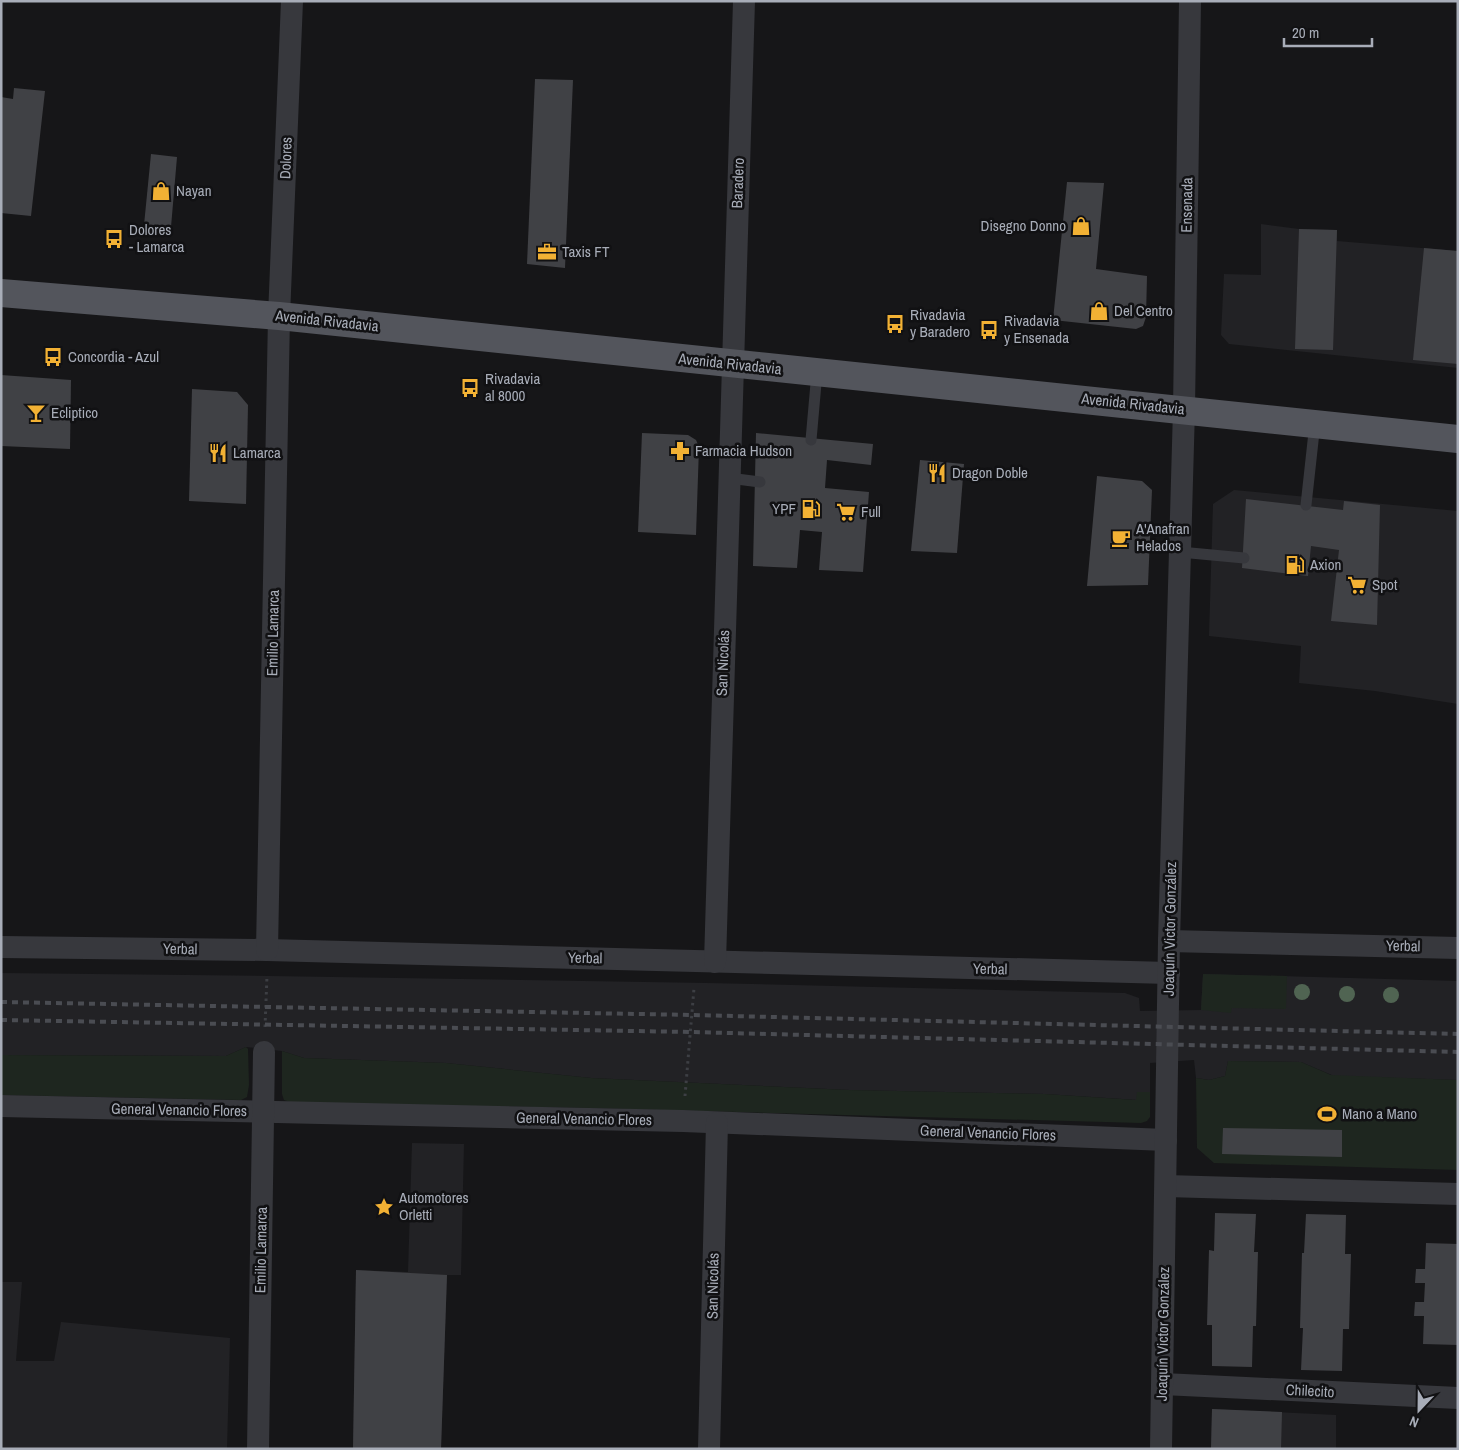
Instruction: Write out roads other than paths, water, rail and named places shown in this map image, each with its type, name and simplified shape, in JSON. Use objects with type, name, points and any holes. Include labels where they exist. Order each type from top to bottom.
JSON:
[{"type":"main road","name":"Avenida Rivadavia","points":[[1,293],[279,316],[1458,439]]},
{"type":"street","name":"Dolores","points":[[279,316],[292,1]]},
{"type":"street","name":"Baradero","points":[[732,364],[744,1]]},
{"type":"street","name":"Ensenada","points":[[1184,409],[1190,1]]},
{"type":"street","name":"Emilio Lamarca","points":[[267,950],[279,316]]},
{"type":"street","name":"San Nicolás","points":[[715,962],[732,364]]},
{"type":"street","name":"Joaquín Victor González","points":[[1161,1449],[1169,941],[1184,409]]},
{"type":"street","name":"Yerbal","points":[[1169,941],[1458,948]]},
{"type":"street","name":"Yerbal","points":[[1,947],[267,950],[1169,973]]},
{"type":"street","name":"Emilio Lamarca","points":[[258,1449],[264,1052]]},
{"type":"street","name":"General Venancio Flores","points":[[1,1106],[683,1122],[1166,1140]]},
{"type":"street","name":"San Nicolás","points":[[709,1449],[717,1123]]},
{"type":"street","points":[[1166,1186],[1458,1194]]},
{"type":"street","name":"Chilecito","points":[[1163,1384],[1458,1398]]},
{"type":"lane","points":[[811,440],[817,372]]},
{"type":"lane","points":[[1306,505],[1315,424]]},
{"type":"lane","points":[[728,478],[760,482]]},
{"type":"lane","points":[[1180,552],[1244,558]]},
{"type":"railway","points":[[1,1002],[692,1015],[1458,1034]]},
{"type":"railway","points":[[1,1020],[691,1032],[1458,1052]]},
{"type":"place","name":"Nayan","points":[[161,191]]},
{"type":"place","name":"Disegno Donno","points":[[1081,226]]},
{"type":"place","name":"Dolores - Lamarca","points":[[114,239]]},
{"type":"place","name":"Taxis FT","points":[[547,252]]},
{"type":"place","name":"Del Centro","points":[[1099,311]]},
{"type":"place","name":"Rivadavia y Baradero","points":[[895,324]]},
{"type":"place","name":"Rivadavia y Ensenada","points":[[989,330]]},
{"type":"place","name":"Concordia - Azul","points":[[53,357]]},
{"type":"place","name":"Rivadavia al 8000","points":[[470,388]]},
{"type":"place","name":"Ecliptico","points":[[36,413]]},
{"type":"place","name":"Farmacia Hudson","points":[[680,451]]},
{"type":"place","name":"Lamarca","points":[[218,453]]},
{"type":"place","name":"Dragon Doble","points":[[937,473]]},
{"type":"place","name":"YPF","points":[[811,509]]},
{"type":"place","name":"Full","points":[[846,512]]},
{"type":"place","name":"A'Anafran Helados","points":[[1121,538]]},
{"type":"place","name":"Axion","points":[[1295,565]]},
{"type":"place","name":"Spot","points":[[1357,585]]},
{"type":"place","name":"Mano a Mano","points":[[1327,1114]]},
{"type":"place","name":"Automotores Orletti","points":[[384,1207]]}]
